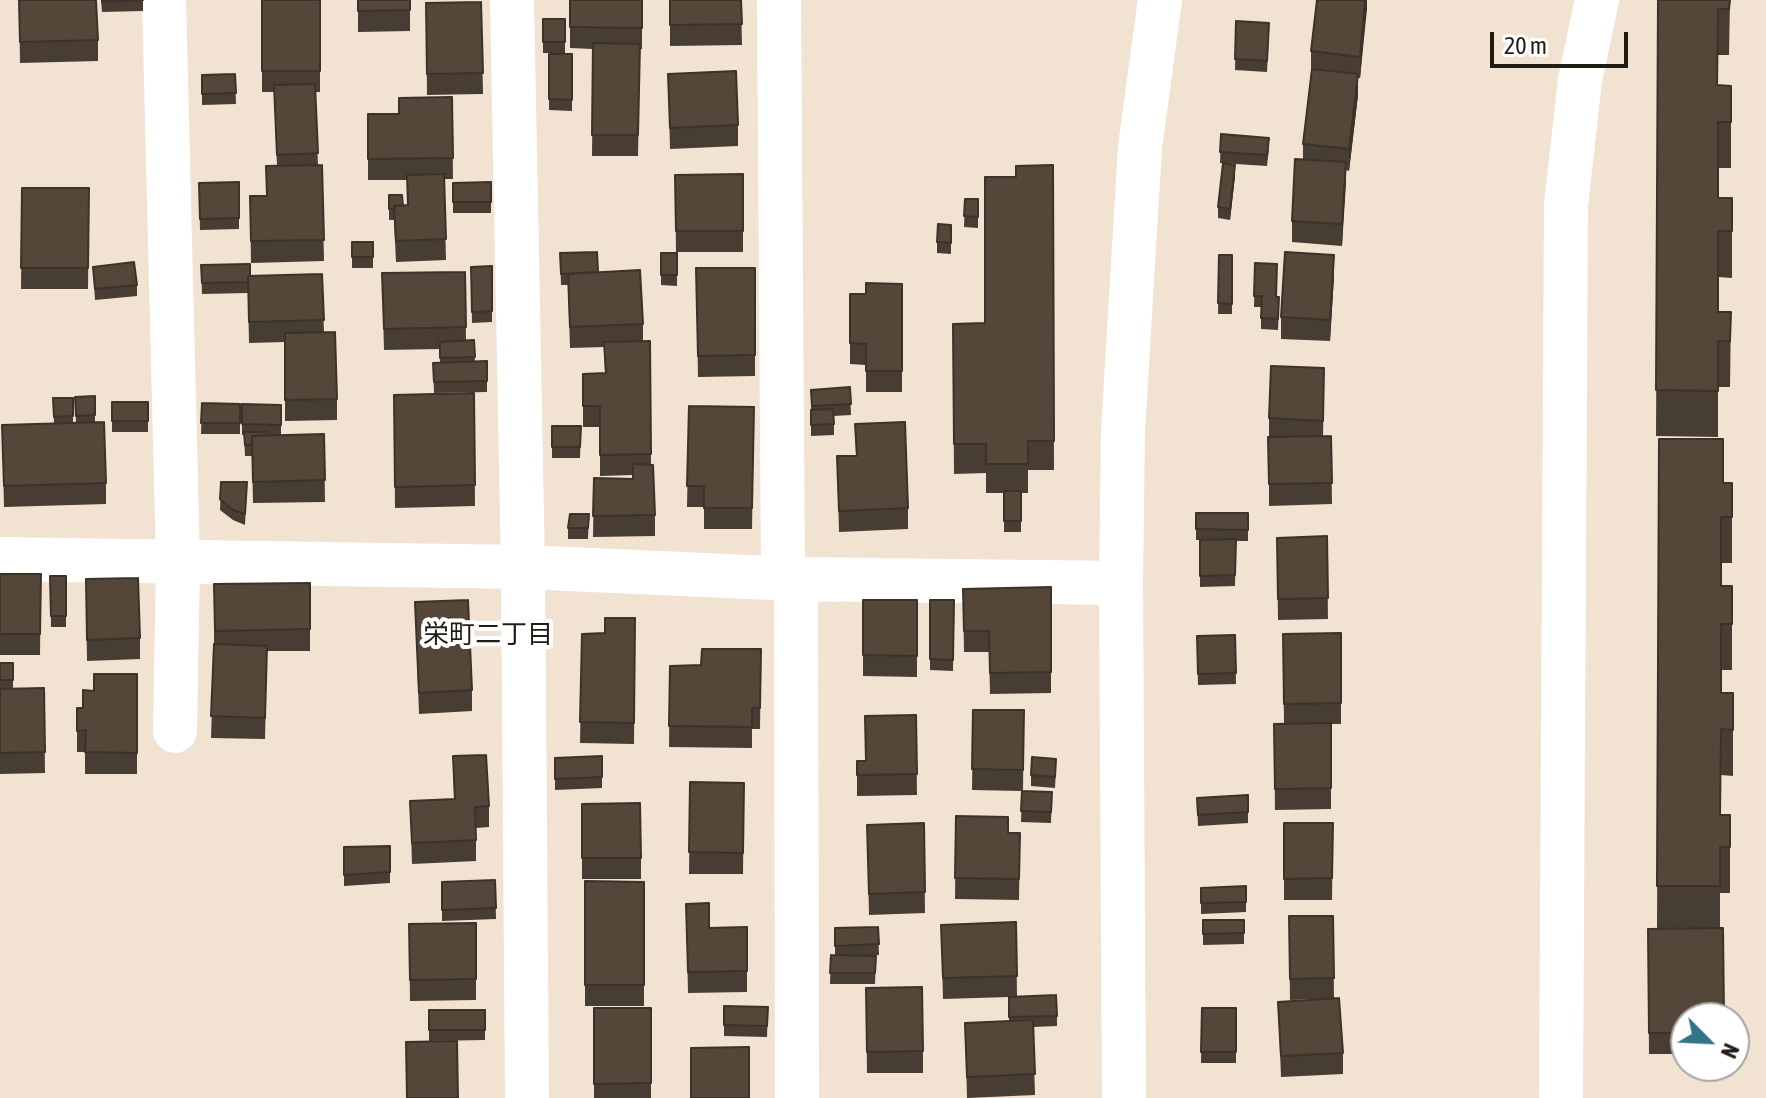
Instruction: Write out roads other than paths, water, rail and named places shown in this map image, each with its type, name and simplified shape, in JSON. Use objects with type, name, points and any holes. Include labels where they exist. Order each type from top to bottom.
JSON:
[{"type":"street","points":[[164,0],[178,562],[175,731]]},
{"type":"street","points":[[512,0],[523,567],[527,1098]]},
{"type":"street","points":[[779,0],[797,1098]]},
{"type":"street","points":[[1124,1098],[1123,431],[1140,147],[1160,0]]},
{"type":"street","points":[[1561,1098],[1566,205],[1580,80],[1597,0]]},
{"type":"street","points":[[0,559],[523,567],[790,578],[1121,583]]},
{"type":"district","name":"栄町二丁目","points":[[488,635]]}]
